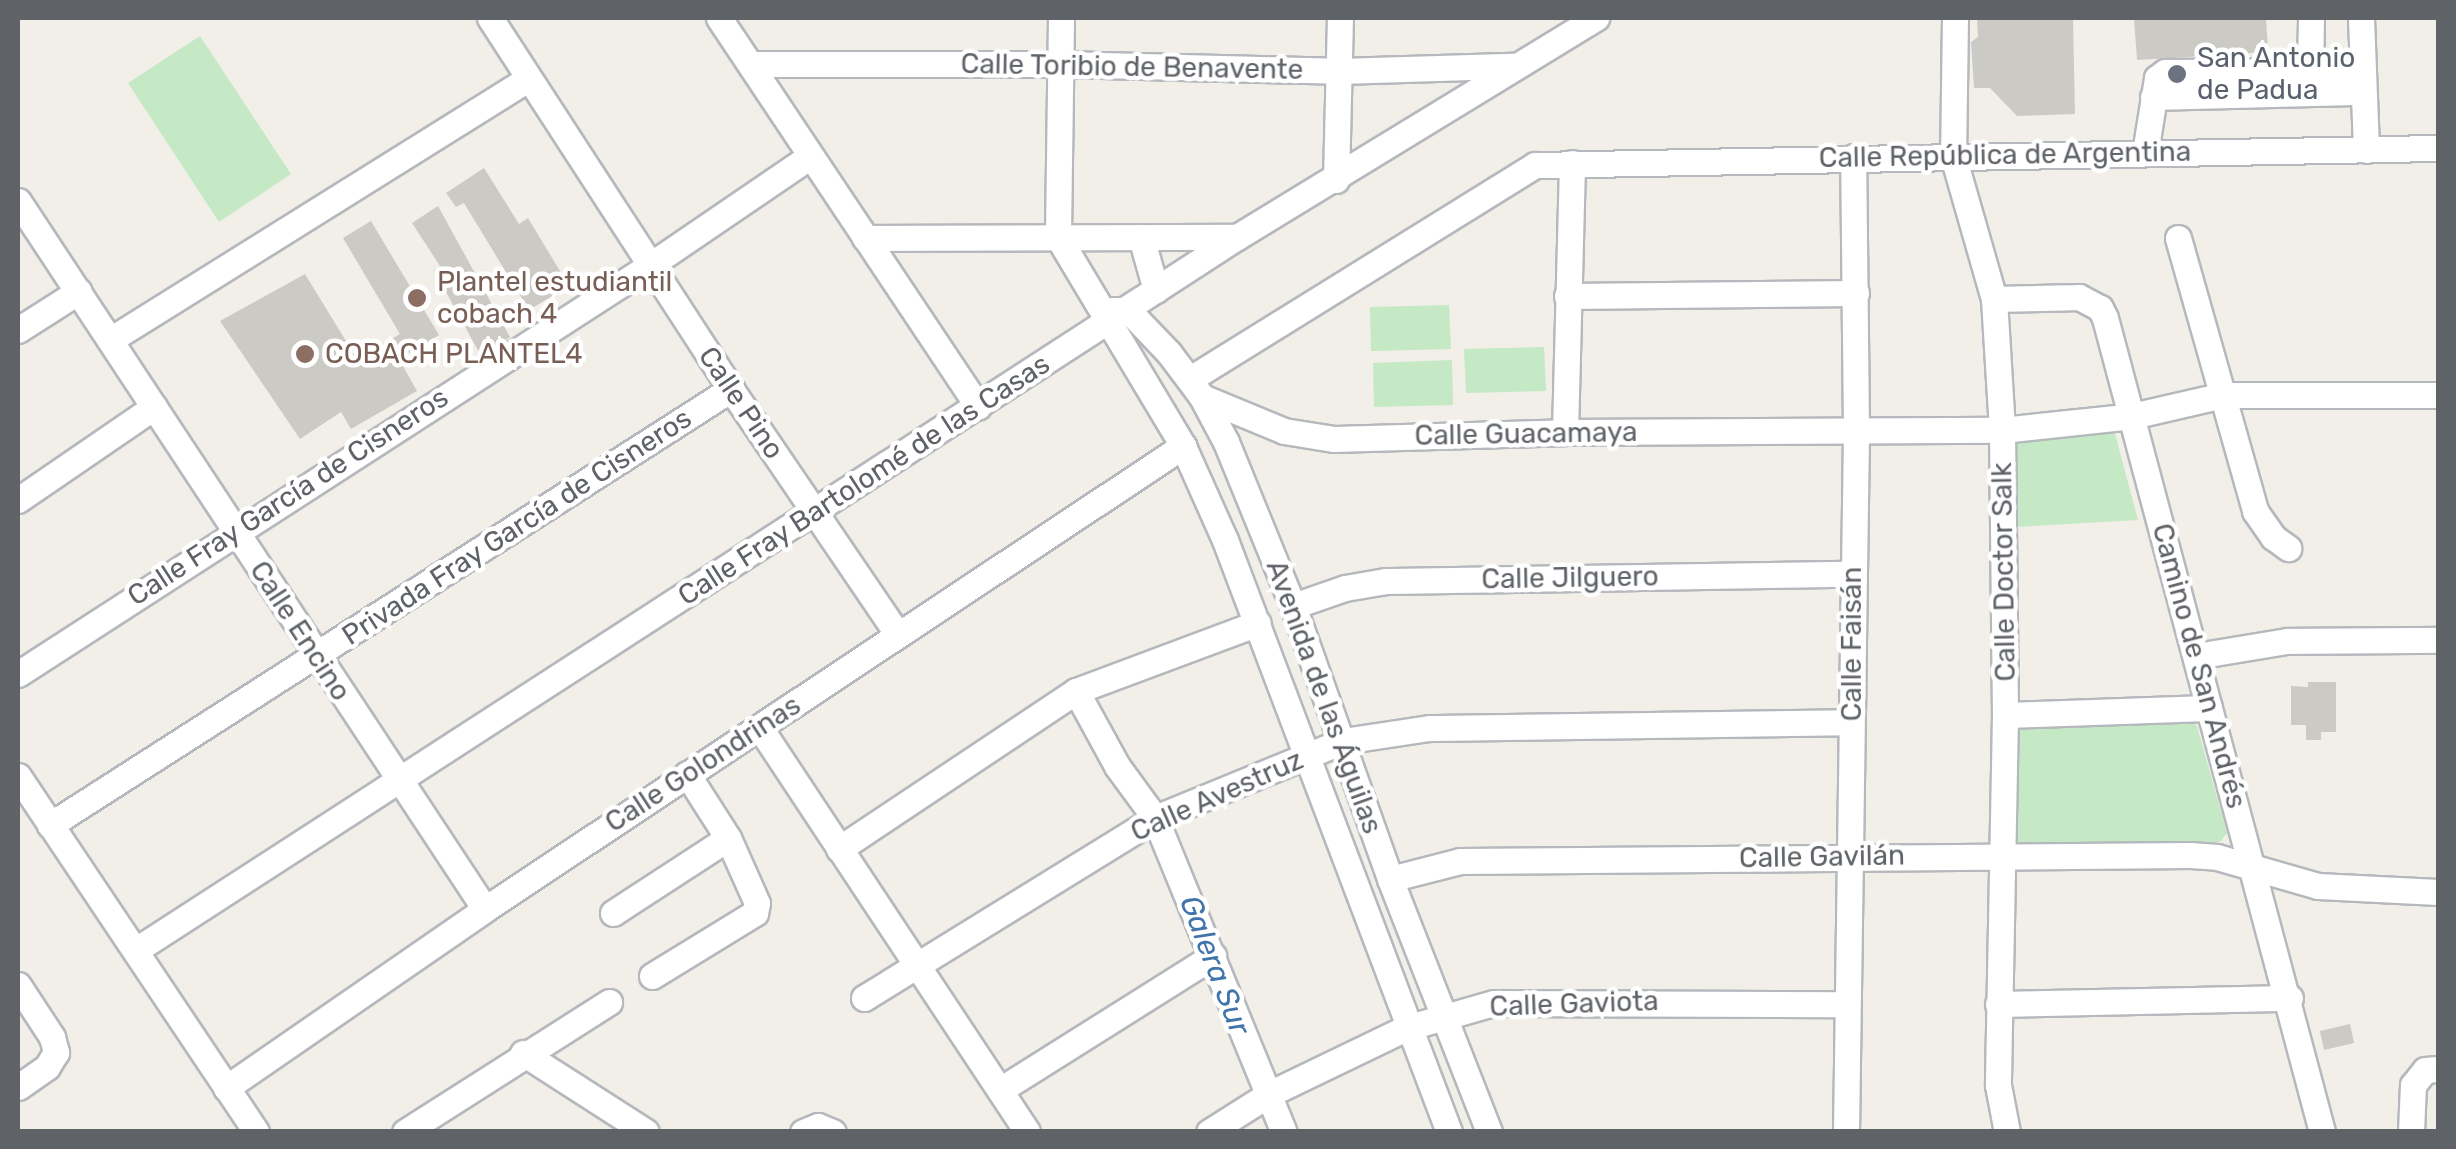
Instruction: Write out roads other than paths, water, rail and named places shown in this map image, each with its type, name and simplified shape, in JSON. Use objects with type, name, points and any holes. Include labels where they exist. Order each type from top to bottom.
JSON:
[{"type":"street","name":"Calle Pino","points":[[490,18],[731,389],[898,635]]},
{"type":"street","points":[[719,18],[978,407]]},
{"type":"street","points":[[1061,18],[1058,238],[1113,314]]},
{"type":"street","points":[[1336,180],[1340,18]]},
{"type":"street","name":"Calle Fray Bartolomé de las Casas","points":[[136,950],[978,407],[1113,314],[1596,18]]},
{"type":"street","name":"Calle Doctor Salk","points":[[1954,18],[1954,156],[1994,300],[2002,430],[2005,715],[1998,1085],[2007,1132]]},
{"type":"street","points":[[2310,71],[2311,18]]},
{"type":"street","points":[[2361,18],[2366,150]]},
{"type":"street","name":"Calle Toribio de Benavente","points":[[752,64],[1060,64],[1339,71],[1512,66]]},
{"type":"street","points":[[2145,153],[2157,78],[2178,68],[2310,71],[2363,82]]},
{"type":"street","points":[[110,340],[528,78]]},
{"type":"street","points":[[2153,98],[2363,82]]},
{"type":"street","name":"Calle República de Argentina","points":[[1196,388],[1524,169],[1572,163],[2438,148]]},
{"type":"street","name":"Calle Fray García de Cisneros","points":[[18,674],[235,530],[650,266],[810,156]]},
{"type":"street","name":"Calle Faisán","points":[[1846,1132],[1856,430],[1853,157]]},
{"type":"street","points":[[1564,432],[1572,163]]},
{"type":"street","name":"Calle Encino","points":[[18,201],[485,909]]},
{"type":"street","points":[[1141,236],[1156,290]]},
{"type":"street","points":[[865,238],[1237,237]]},
{"type":"street","points":[[2178,238],[2255,510],[2272,537],[2288,548]]},
{"type":"street","points":[[18,330],[79,291]]},
{"type":"street","points":[[1567,296],[1856,293]]},
{"type":"street","name":"Camino de San Andrés","points":[[1994,300],[2079,297],[2100,308],[2255,867],[2322,1132]]},
{"type":"street","name":"Avenida de las Águilas","points":[[1113,314],[1196,388],[1226,442],[1293,606],[1441,1016],[1489,1132]]},
{"type":"street","name":"Avenida de las Águilas","points":[[1113,314],[1184,446],[1258,622],[1406,1028],[1449,1132]]},
{"type":"street","name":"Calle Guacamaya","points":[[1196,388],[1284,431],[1320,437],[2002,430],[2132,416],[2223,395],[2438,395]]},
{"type":"street","name":"Privada Fray García de Cisneros","points":[[50,825],[731,389]]},
{"type":"street","points":[[18,500],[154,407]]},
{"type":"street","name":"Calle Golondrinas","points":[[226,1088],[485,909],[1184,446]]},
{"type":"street","name":"Calle Jilguero","points":[[1293,606],[1345,588],[1386,581],[1851,574]]},
{"type":"street","points":[[838,848],[1076,692],[1258,622]]},
{"type":"street","points":[[2196,656],[2287,640],[2438,640]]},
{"type":"street","points":[[1076,692],[1117,766],[1155,818],[1284,1132]]},
{"type":"street","points":[[2005,715],[2209,708]]},
{"type":"street","name":"Calle Avestruz","points":[[864,998],[1155,818],[1342,741],[1429,728],[1851,722]]},
{"type":"street","points":[[760,728],[1028,1132]]},
{"type":"street","points":[[652,976],[755,913],[758,899],[728,838],[688,774]]},
{"type":"street","points":[[18,776],[256,1132]]},
{"type":"street","points":[[614,913],[728,838]]},
{"type":"street","name":"Calle Gavilán","points":[[1390,879],[1460,861],[2190,855],[2346,890],[2438,892]]},
{"type":"street","points":[[1000,1090],[1213,956]]},
{"type":"street","points":[[18,985],[52,1037],[54,1059],[18,1087]]},
{"type":"street","points":[[1998,1004],[2290,998]]},
{"type":"street","points":[[405,1132],[609,1002]]},
{"type":"street","name":"Calle Gaviota","points":[[1210,1132],[1268,1094],[1406,1028],[1494,1002],[1847,1004]]},
{"type":"street","points":[[523,1054],[646,1132]]},
{"type":"street","points":[[2412,1132],[2413,1086],[2425,1070],[2438,1069]]},
{"type":"place","name":"San Antonio de Padua","points":[[2177,74]]},
{"type":"place","name":"Plantel estudiantil cobach 4","points":[[417,298]]},
{"type":"place","name":"COBACH PLANTEL4","points":[[305,354]]},
{"type":"water label","name":"Galera Sur","points":[[1215,965]]}]
